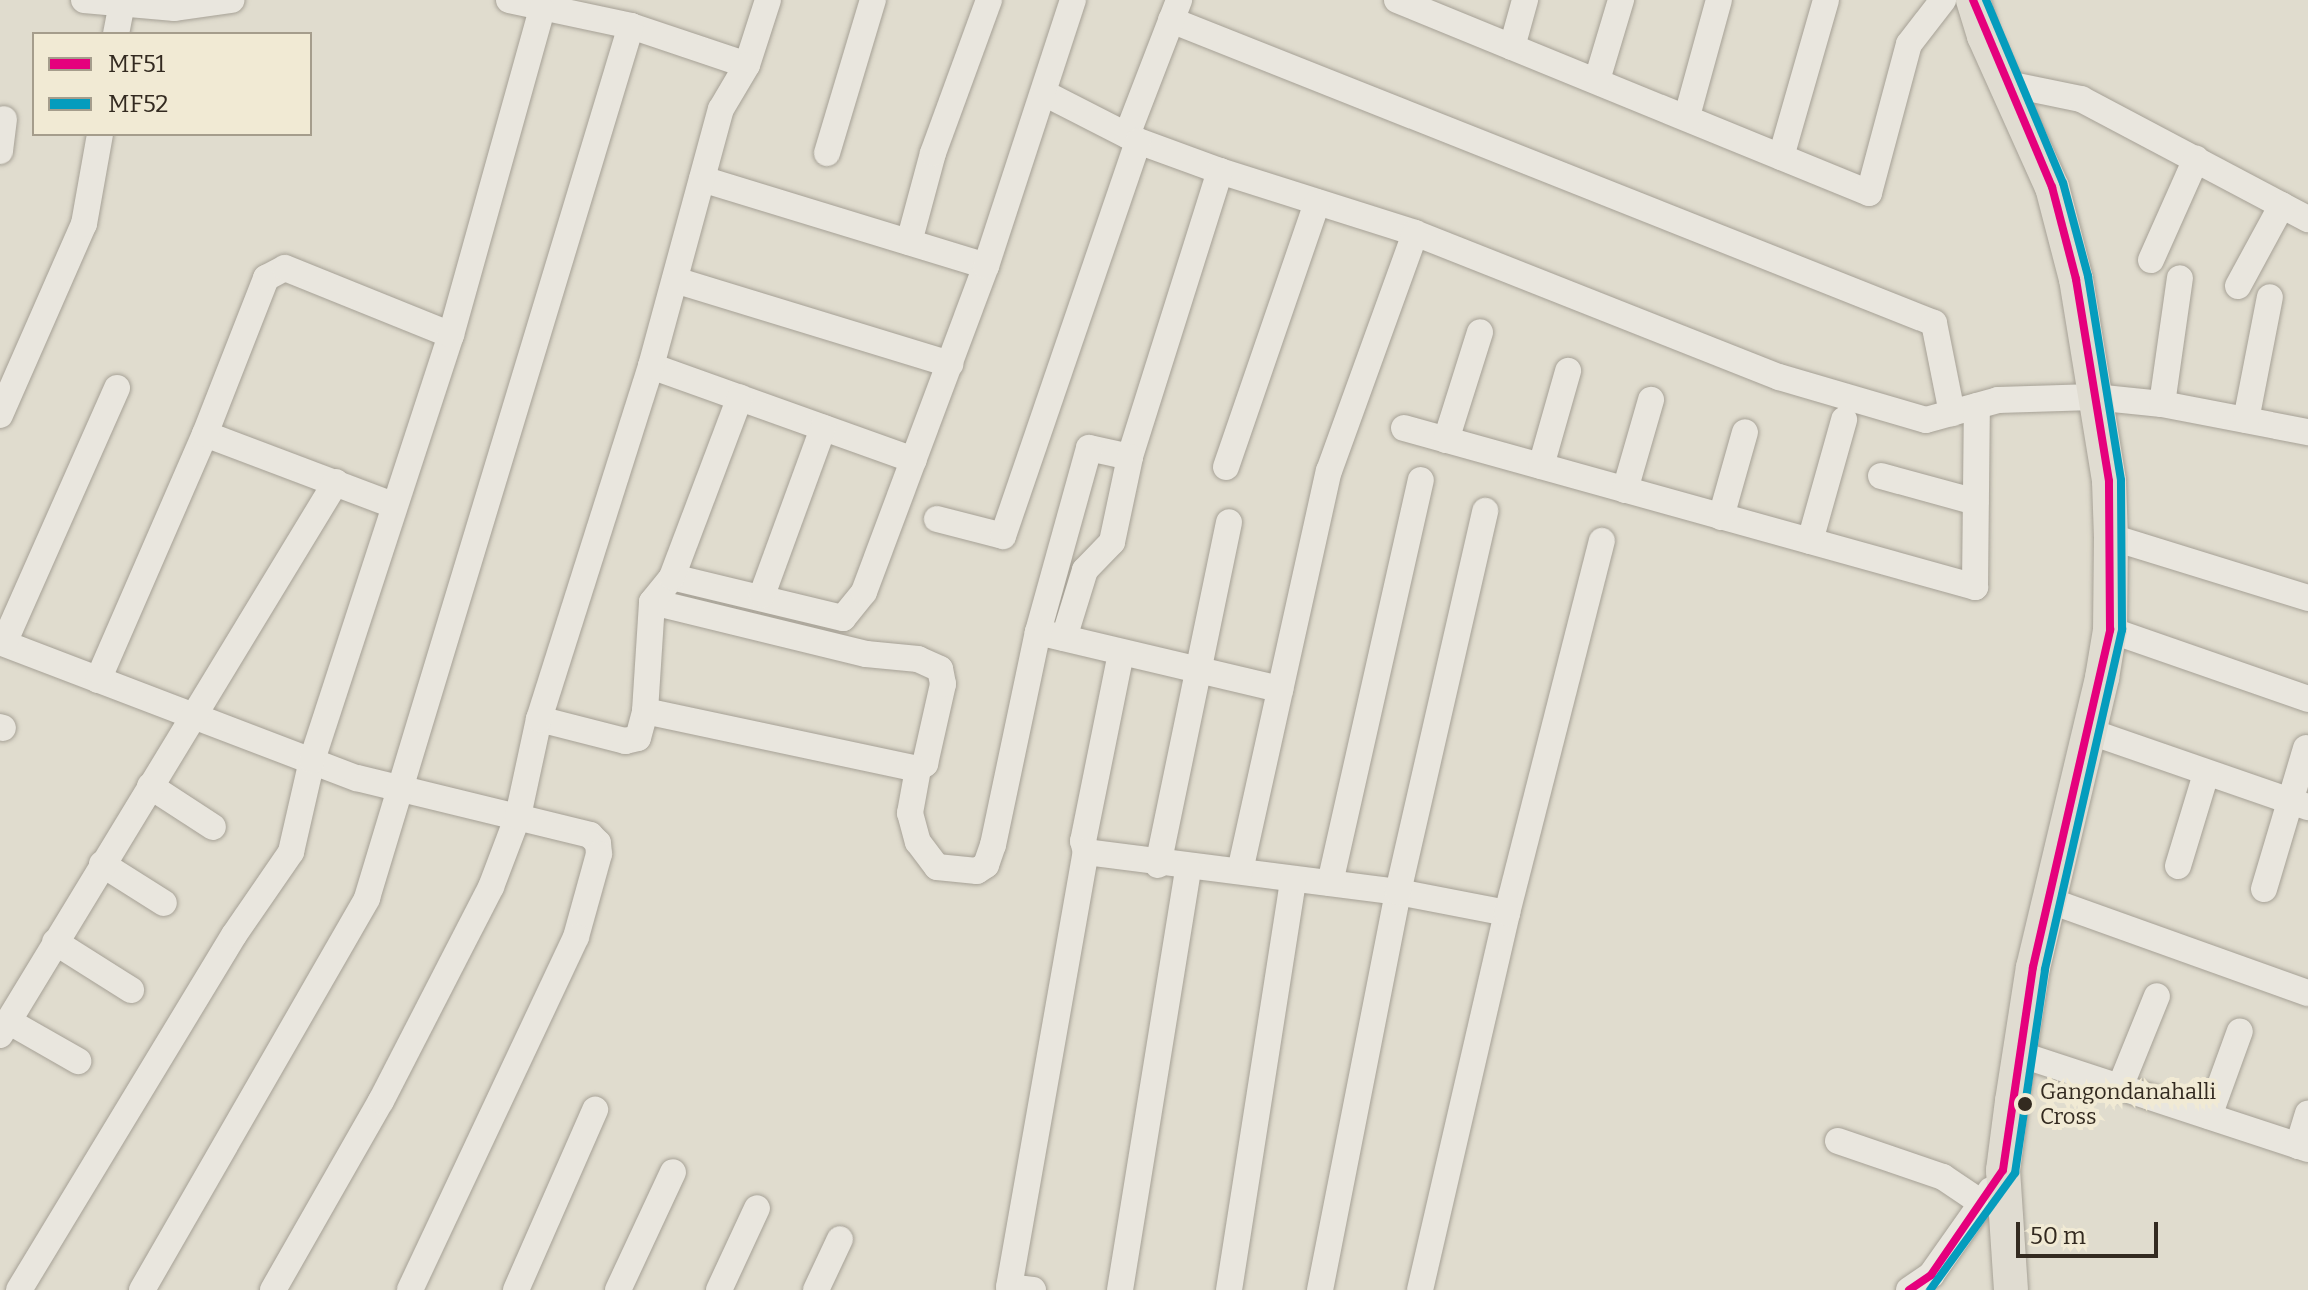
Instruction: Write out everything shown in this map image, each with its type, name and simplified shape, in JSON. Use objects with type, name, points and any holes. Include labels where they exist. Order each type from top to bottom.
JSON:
[{"type":"main road","points":[[1973,0],[2003,83],[2052,187],[2076,279],[2109,481],[2111,537],[2110,630],[2091,732],[2048,900],[2019,1054],[2003,1170],[2011,1290]]},
{"type":"street","points":[[84,0],[175,8],[231,0]]},
{"type":"street","points":[[509,0],[631,26],[747,65]]},
{"type":"street","points":[[273,1290],[389,1087],[491,887],[518,816],[539,719],[651,366],[721,109],[747,65],[768,0]]},
{"type":"street","points":[[827,153],[873,0]]},
{"type":"street","points":[[909,242],[933,153],[989,0]]},
{"type":"street","points":[[672,577],[762,595],[843,618],[864,592],[986,266],[1073,0]]},
{"type":"street","points":[[1397,0],[1433,6],[1512,47],[1869,193],[1909,44],[1943,0]]},
{"type":"street","points":[[1512,47],[1525,0]]},
{"type":"street","points":[[1597,80],[1621,0]]},
{"type":"street","points":[[1687,116],[1719,0]]},
{"type":"street","points":[[1781,157],[1826,0]]},
{"type":"street","points":[[116,32],[122,3]]},
{"type":"street","points":[[19,1290],[234,935],[291,852],[312,760],[451,335],[542,9]]},
{"type":"street","points":[[937,519],[1003,536],[1175,10],[1934,323],[1965,409],[1976,502],[1975,587],[1404,428]]},
{"type":"street","points":[[142,1290],[367,898],[631,26]]},
{"type":"street","points":[[2003,83],[2081,99],[2308,219]]},
{"type":"street","points":[[1044,93],[1133,138],[1220,171],[1415,233],[1779,377],[1926,420],[1998,400],[2094,397],[2162,404],[2308,432]]},
{"type":"street","points":[[0,151],[4,119]]},
{"type":"street","points":[[0,415],[68,268],[84,224],[100,136]]},
{"type":"street","points":[[2151,260],[2196,159]]},
{"type":"street","points":[[1064,638],[1085,570],[1112,542],[1130,457],[1220,171]]},
{"type":"street","points":[[702,179],[986,266]]},
{"type":"street","points":[[1226,467],[1317,202]]},
{"type":"street","points":[[2238,286],[2282,205]]},
{"type":"street","points":[[1240,871],[1329,471],[1415,233]]},
{"type":"street","points":[[98,680],[205,434],[266,278],[285,268],[451,335]]},
{"type":"street","points":[[2162,404],[2180,278]]},
{"type":"street","points":[[675,280],[950,364]]},
{"type":"street","points":[[2246,420],[2270,297]]},
{"type":"street","points":[[1446,440],[1480,332]]},
{"type":"street","points":[[651,366],[914,460]]},
{"type":"street","points":[[1541,466],[1568,371]]},
{"type":"street","points":[[117,388],[2,642],[312,760],[402,790],[590,835],[599,854],[576,937],[410,1290]]},
{"type":"street","points":[[539,719],[625,741],[638,738],[645,711],[652,602],[672,577],[740,397]]},
{"type":"street","points":[[1625,490],[1651,400]]},
{"type":"street","points":[[1810,541],[1844,420]]},
{"type":"street","points":[[762,595],[823,428]]},
{"type":"street","points":[[1721,517],[1745,432]]},
{"type":"street","points":[[205,434],[393,505]]},
{"type":"street","points":[[652,602],[866,654],[918,659],[940,669],[943,684],[925,764],[918,769],[910,813],[918,842],[937,867],[977,871],[986,865],[993,845],[1038,632],[1089,448],[1130,457]]},
{"type":"street","points":[[1881,476],[1976,502]]},
{"type":"street","points":[[1330,883],[1421,480]]},
{"type":"street","points":[[78,1061],[4,1028],[336,482]]},
{"type":"street","points":[[1320,1290],[1398,892],[1485,511]]},
{"type":"street","points":[[1158,865],[1229,522]]},
{"type":"street","points":[[2111,537],[2308,598]]},
{"type":"street","points":[[1420,1290],[1507,913],[1602,541]]},
{"type":"street","points":[[2110,630],[2308,699]]},
{"type":"street","points":[[1038,632],[1280,689]]},
{"type":"street","points":[[1033,1290],[1009,1287],[1086,852],[1083,841],[1121,653]]},
{"type":"street","points":[[645,711],[918,769]]},
{"type":"street","points":[[2091,732],[2299,804]]},
{"type":"street","points":[[2264,889],[2299,804],[2306,748]]},
{"type":"street","points":[[2178,866],[2206,774]]},
{"type":"street","points":[[150,786],[213,827]]},
{"type":"street","points":[[1086,852],[1158,865],[1240,871],[1398,892],[1507,913]]},
{"type":"street","points":[[102,864],[164,903]]},
{"type":"street","points":[[1120,1290],[1188,868]]},
{"type":"street","points":[[1229,1290],[1293,879]]},
{"type":"street","points":[[2048,900],[2308,993]]},
{"type":"street","points":[[55,942],[131,990]]},
{"type":"street","points":[[2120,1087],[2157,996]]},
{"type":"street","points":[[2209,1116],[2240,1031]]},
{"type":"street","points":[[2019,1054],[2303,1148],[2308,1113]]},
{"type":"street","points":[[516,1290],[595,1110]]},
{"type":"street","points":[[1838,1141],[1943,1177],[1983,1204]]},
{"type":"street","points":[[1909,1290],[1931,1275],[1983,1204],[2003,1170]]},
{"type":"street","points":[[618,1290],[673,1172]]},
{"type":"street","points":[[719,1290],[757,1208]]},
{"type":"street","points":[[816,1290],[840,1239]]},
{"type":"transit line","name":"MF51","points":[[1909,1290],[1931,1275],[2003,1170],[2033,967],[2110,630],[2109,481],[2076,279],[2052,187],[1973,0]]},
{"type":"transit line","name":"MF52","points":[[1930,1290],[2015,1173],[2045,969],[2122,630],[2121,480],[2088,276],[2063,183],[1986,0]]},
{"type":"place","name":"Gangondanahalli Cross","points":[[2025,1104]]}]
